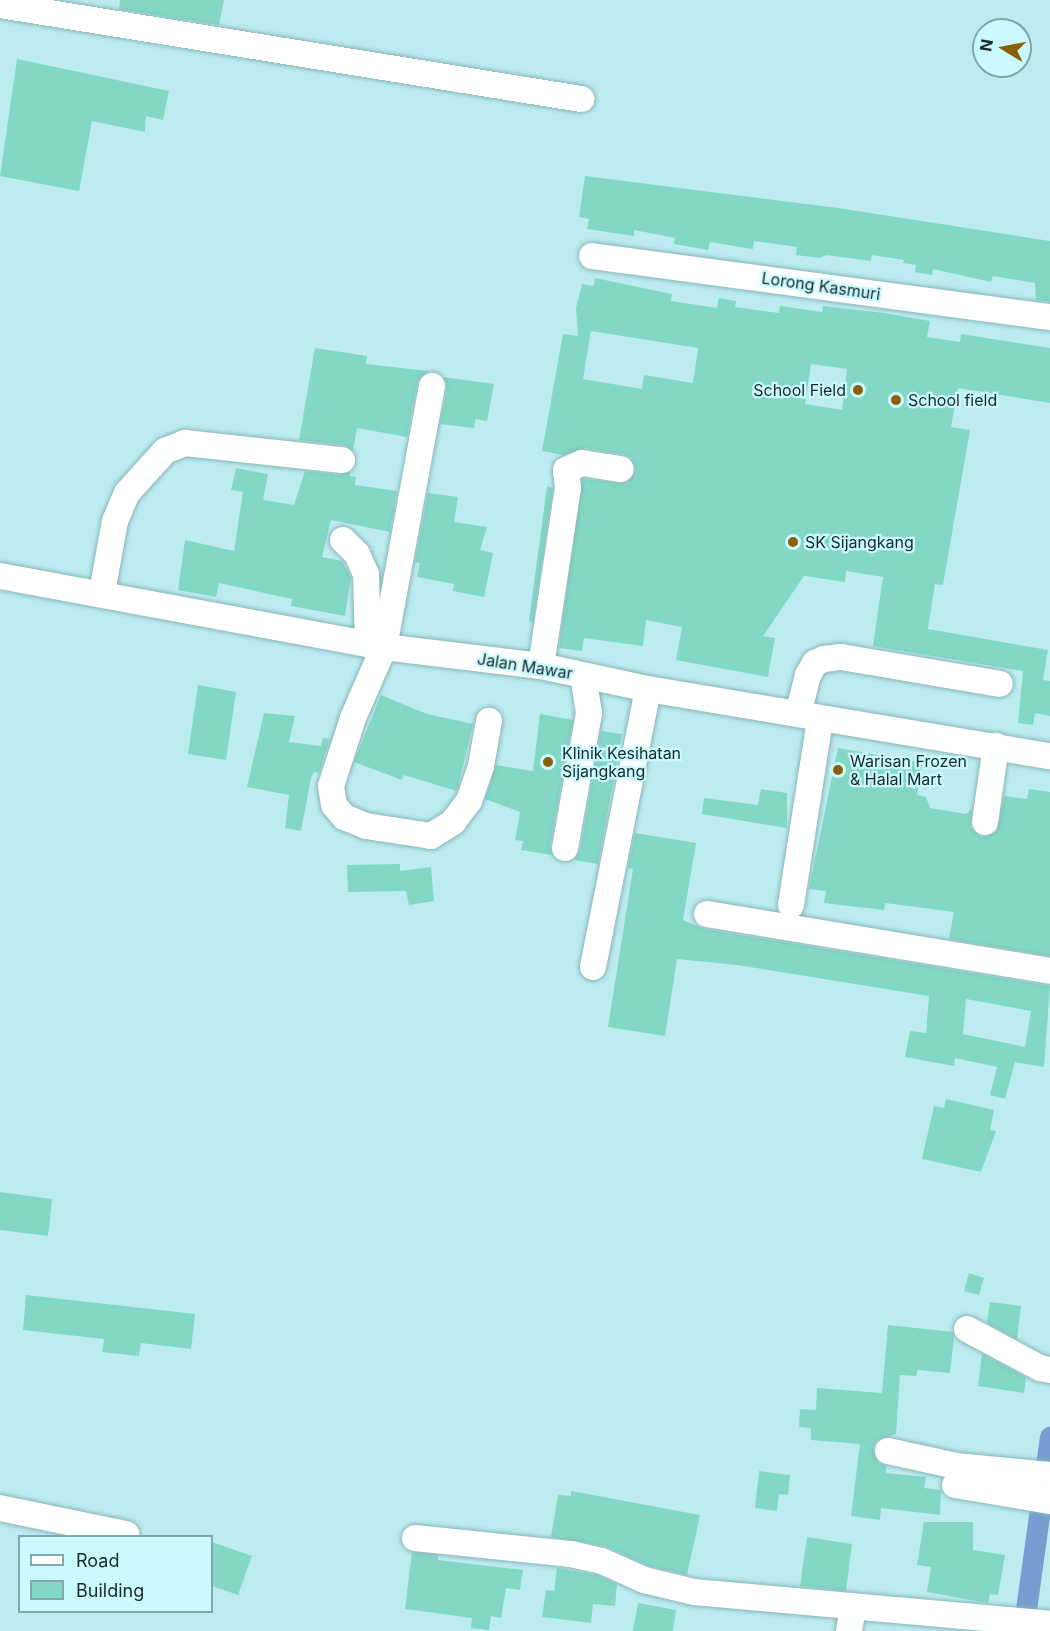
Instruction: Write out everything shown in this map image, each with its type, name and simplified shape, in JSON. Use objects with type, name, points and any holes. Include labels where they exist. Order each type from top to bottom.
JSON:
[{"type":"street","points":[[0,5],[581,99]]},
{"type":"street","name":"Lorong Kasmuri","points":[[592,256],[1050,317]]},
{"type":"street","points":[[432,386],[376,646],[331,786],[334,805],[344,817],[366,826],[431,836],[453,822],[469,801],[482,766],[489,721]]},
{"type":"street","points":[[102,593],[115,521],[127,493],[142,471],[165,451],[185,443],[342,460]]},
{"type":"street","points":[[541,666],[568,488],[567,470],[582,463],[621,469]]},
{"type":"street","points":[[343,540],[357,554],[366,574],[376,646]]},
{"type":"street","name":"Jalan Mawar","points":[[0,576],[102,593],[376,646],[541,666],[648,690],[1050,756]]},
{"type":"street","points":[[791,905],[809,717],[808,675],[815,663],[824,659],[841,657],[1000,684]]},
{"type":"street","points":[[565,848],[589,713],[583,676]]},
{"type":"street","points":[[593,967],[648,690]]},
{"type":"street","points":[[985,822],[996,746]]},
{"type":"street","points":[[707,914],[1050,971]]},
{"type":"street","points":[[968,1329],[1049,1370]]},
{"type":"street","points":[[888,1451],[954,1485],[1043,1487]]},
{"type":"street","points":[[0,1508],[126,1534]]},
{"type":"street","points":[[414,1538],[571,1554],[602,1561],[644,1580],[694,1592],[851,1620],[995,1621],[1046,1625]]},
{"type":"building","points":[[120,0],[224,0],[219,25],[119,9]]},
{"type":"building","points":[[17,59],[169,91],[163,120],[146,116],[145,132],[92,121],[79,191],[0,176]]},
{"type":"building","points":[[585,176],[838,208],[1050,241],[1050,302],[1036,300],[1035,283],[993,276],[991,282],[933,269],[932,275],[915,272],[916,265],[903,263],[904,260],[872,255],[871,261],[826,255],[819,258],[796,255],[797,247],[754,241],[753,249],[710,242],[708,250],[674,244],[675,238],[634,230],[634,236],[587,229],[589,219],[579,217]]},
{"type":"building","name":"SK Sijangkang","points":[[595,278],[672,294],[671,301],[717,308],[719,298],[736,301],[735,307],[779,313],[780,306],[822,312],[823,306],[884,313],[930,321],[927,337],[960,342],[961,334],[1050,348],[1050,403],[958,388],[951,427],[970,430],[943,585],[935,584],[928,629],[1048,650],[1043,680],[1050,681],[1050,716],[1035,713],[1033,725],[1018,723],[1023,671],[873,646],[883,577],[846,571],[845,582],[804,576],[763,636],[775,638],[768,677],[676,660],[682,627],[646,620],[643,646],[584,638],[582,651],[559,648],[582,479],[626,483],[636,471],[631,458],[623,454],[584,448],[563,455],[542,451],[563,334],[578,336],[576,308],[582,284],[594,286]],"holes":[[[591,331],[698,348],[693,383],[644,375],[642,389],[583,379]],[[811,364],[847,369],[842,410],[805,404]]]},
{"type":"building","points":[[315,348],[367,356],[366,364],[428,371],[417,383],[407,437],[357,428],[353,451],[344,445],[299,440]]},
{"type":"building","points":[[443,377],[494,384],[487,421],[476,419],[474,428],[440,424],[447,389]]},
{"type":"building","points":[[236,468],[268,474],[263,500],[294,505],[305,471],[340,475],[350,472],[350,476],[356,477],[355,485],[397,491],[390,532],[331,520],[322,557],[342,561],[351,577],[345,616],[291,606],[292,599],[219,583],[216,597],[178,590],[185,540],[234,551],[243,492],[231,490]]},
{"type":"building","points":[[547,486],[553,488],[533,622],[529,621]]},
{"type":"building","points":[[428,493],[458,497],[454,522],[487,527],[480,550],[493,553],[484,597],[453,591],[454,584],[417,577],[420,563],[415,562]]},
{"type":"building","points":[[198,685],[236,692],[226,760],[188,754]]},
{"type":"building","points":[[381,695],[427,714],[473,724],[457,791],[404,775],[402,780],[354,762]]},
{"type":"building","points":[[264,713],[295,716],[289,742],[321,746],[323,738],[330,739],[319,773],[314,772],[311,778],[301,831],[285,828],[289,795],[247,787]]},
{"type":"building","points":[[540,714],[573,720],[550,845],[552,855],[521,850],[523,841],[515,840],[520,812],[485,799],[496,765],[533,771]]},
{"type":"building","points":[[601,731],[622,734],[598,864],[574,860],[580,851]]},
{"type":"building","points":[[838,748],[922,763],[917,795],[926,797],[930,808],[966,814],[972,809],[971,827],[982,837],[997,831],[1004,796],[1027,799],[1029,789],[1050,792],[1050,956],[949,939],[954,912],[885,903],[884,910],[824,903],[826,891],[809,889]]},
{"type":"building","points":[[761,789],[787,793],[787,828],[702,814],[704,798],[758,805]]},
{"type":"building","points":[[635,833],[696,843],[683,920],[704,929],[1050,986],[1044,1067],[1015,1062],[1005,1099],[990,1095],[997,1067],[955,1058],[954,1066],[905,1057],[910,1031],[926,1033],[929,996],[737,965],[677,959],[665,1036],[608,1027],[633,869],[628,868]],"holes":[[[966,999],[1031,1011],[1025,1047],[963,1034]]]},
{"type":"building","points":[[400,864],[400,871],[431,867],[434,901],[409,905],[406,891],[348,892],[347,865]]},
{"type":"building","points":[[946,1099],[994,1110],[990,1130],[996,1131],[981,1172],[922,1159],[934,1106],[944,1108]]},
{"type":"building","points":[[0,1192],[52,1199],[48,1236],[0,1230]]},
{"type":"building","points":[[969,1273],[984,1278],[979,1295],[964,1291]]},
{"type":"building","points":[[26,1295],[195,1314],[191,1349],[141,1343],[139,1356],[102,1352],[104,1339],[23,1330]]},
{"type":"building","points":[[990,1302],[1021,1306],[1017,1339],[987,1323]]},
{"type":"building","points":[[888,1325],[953,1332],[950,1373],[918,1370],[916,1376],[900,1375],[896,1434],[877,1440],[873,1448],[878,1462],[886,1466],[886,1473],[926,1477],[924,1488],[941,1490],[940,1515],[881,1508],[880,1520],[851,1516],[860,1444],[811,1440],[811,1428],[799,1427],[800,1409],[816,1410],[817,1388],[882,1393]]},
{"type":"building","points":[[982,1354],[1026,1377],[1024,1393],[978,1386]]},
{"type":"building","points":[[759,1471],[790,1475],[788,1495],[779,1494],[777,1511],[755,1508]]},
{"type":"building","points":[[571,1491],[700,1515],[687,1575],[649,1566],[605,1546],[551,1537],[558,1495],[571,1496]]},
{"type":"building","points":[[924,1522],[973,1522],[973,1550],[1005,1555],[998,1595],[990,1594],[988,1603],[927,1592],[931,1567],[917,1565]]},
{"type":"building","points":[[807,1537],[852,1544],[846,1591],[800,1586]]},
{"type":"building","points":[[213,1542],[252,1556],[238,1595],[213,1586]]},
{"type":"building","points":[[412,1552],[438,1555],[438,1560],[523,1570],[520,1590],[506,1588],[501,1618],[491,1616],[489,1630],[471,1628],[472,1618],[405,1609]]},
{"type":"building","points":[[557,1568],[597,1575],[617,1584],[615,1606],[593,1604],[591,1623],[542,1617],[546,1590],[554,1591]]},
{"type":"building","points":[[638,1603],[676,1610],[673,1631],[633,1631]]},
{"type":"waterway","points":[[1023,1631],[1050,1437]]},
{"type":"place","name":"School Field","points":[[858,390]]},
{"type":"place","name":"School field","points":[[896,400]]},
{"type":"place","name":"SK Sijangkang","points":[[793,542]]},
{"type":"place","name":"Klinik Kesihatan Sijangkang","points":[[548,762]]},
{"type":"place","name":"Warisan Frozen & Halal Mart","points":[[838,770]]}]
